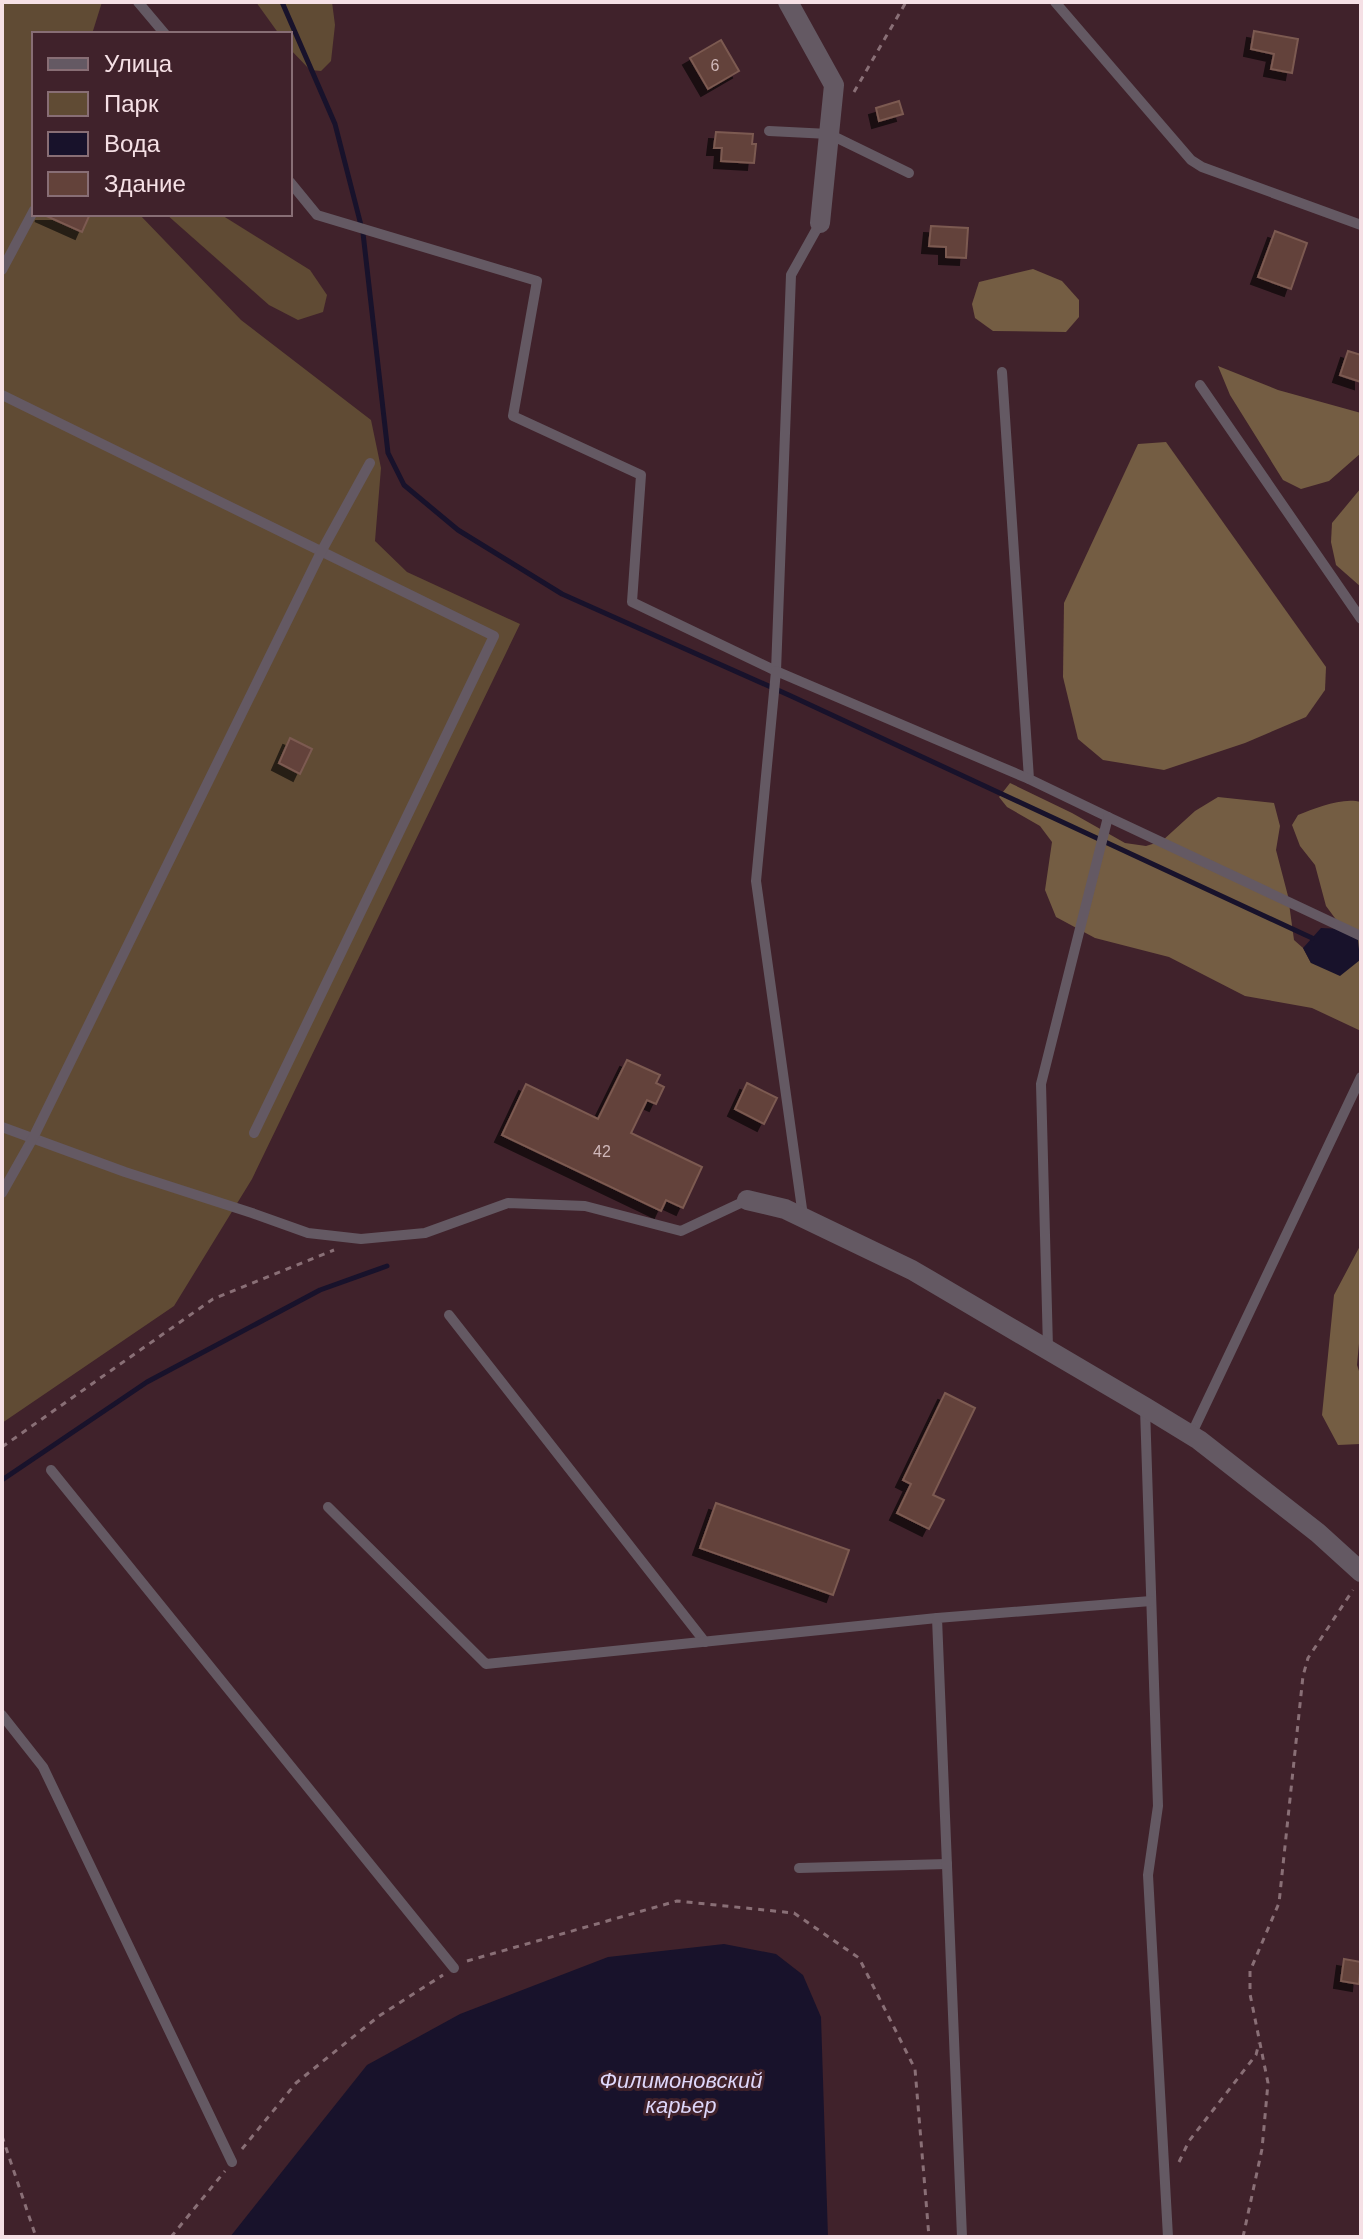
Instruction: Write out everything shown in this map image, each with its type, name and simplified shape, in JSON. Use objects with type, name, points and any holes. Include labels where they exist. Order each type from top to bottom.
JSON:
[{"type":"street","points":[[788,2],[834,85],[820,223]]},
{"type":"street","points":[[747,1200],[785,1209],[912,1270],[1191,1435],[1318,1533],[1357,1581]]},
{"type":"lane","points":[[138,2],[163,32]]},
{"type":"lane","points":[[1055,2],[1191,160],[1202,167],[1361,225]]},
{"type":"lane","points":[[769,131],[829,134],[909,173]]},
{"type":"lane","points":[[292,184],[317,215],[537,281],[513,416],[641,475],[632,602],[776,671],[1029,779],[1361,936]]},
{"type":"lane","points":[[2,270],[32,214]]},
{"type":"lane","points":[[803,1218],[756,881],[776,671],[791,275],[820,223]]},
{"type":"lane","points":[[1002,372],[1029,779]]},
{"type":"lane","points":[[1200,385],[1361,619]]},
{"type":"lane","points":[[2,395],[494,636],[254,1133]]},
{"type":"lane","points":[[2,1193],[33,1138],[321,552],[370,463]]},
{"type":"lane","points":[[1048,1348],[1041,1084],[1108,817]]},
{"type":"lane","points":[[1191,1435],[1361,1077]]},
{"type":"lane","points":[[2,1127],[308,1233],[361,1239],[425,1233],[508,1203],[585,1206],[681,1231],[747,1200]]},
{"type":"lane","points":[[449,1315],[705,1642]]},
{"type":"lane","points":[[1145,1407],[1158,1806],[1148,1875],[1168,2237]]},
{"type":"lane","points":[[51,1470],[454,1968]]},
{"type":"lane","points":[[328,1507],[486,1664],[937,1618],[1151,1601]]},
{"type":"lane","points":[[937,1618],[962,2237]]},
{"type":"lane","points":[[2,1715],[43,1767],[232,2162]]},
{"type":"lane","points":[[799,1868],[947,1864]]},
{"type":"path","points":[[852,95],[906,2]]},
{"type":"path","points":[[2,1447],[213,1299],[361,1239]]},
{"type":"path","points":[[1243,2237],[1262,2149],[1268,2083],[1250,1994],[1250,1971],[1274,1922],[1279,1903],[1303,1676],[1308,1658],[1357,1581]]},
{"type":"path","points":[[171,2237],[296,2083],[379,2016],[464,1962],[677,1901],[794,1913],[859,1958],[915,2069],[929,2237]]},
{"type":"path","points":[[1177,2166],[1189,2141],[1256,2055],[1260,2040]]},
{"type":"path","points":[[2,2136],[36,2237]]},
{"type":"green space","points":[[2,2],[102,2],[93,32],[32,32],[32,216],[141,216],[241,320],[371,420],[381,468],[375,541],[407,572],[520,624],[252,1179],[174,1306],[2,1423]]},
{"type":"green space","points":[[256,2],[332,2],[335,25],[331,61],[321,71],[310,70],[292,51],[292,32],[278,32]]},
{"type":"green space","points":[[168,216],[223,216],[310,270],[327,295],[323,312],[298,320],[269,305]]},
{"type":"shaded area","points":[[1033,269],[1062,281],[1079,300],[1079,317],[1066,332],[993,331],[975,318],[972,304],[979,282]]},
{"type":"shaded area","points":[[1218,366],[1278,390],[1361,413],[1361,453],[1329,481],[1301,489],[1283,480],[1230,395]]},
{"type":"shaded area","points":[[1166,442],[1326,667],[1325,690],[1306,717],[1245,743],[1164,770],[1103,760],[1078,739],[1063,677],[1064,603],[1138,444]]},
{"type":"shaded area","points":[[1361,488],[1361,587],[1336,565],[1331,542],[1332,523]]},
{"type":"shaded area","points":[[1010,783],[1125,843],[1146,846],[1162,841],[1195,811],[1218,797],[1274,803],[1280,826],[1276,850],[1288,896],[1294,940],[1303,948],[1311,963],[1343,929],[1326,906],[1315,865],[1300,846],[1292,825],[1298,815],[1321,806],[1346,801],[1361,802],[1361,1031],[1312,1008],[1245,996],[1169,957],[1095,938],[1056,917],[1045,890],[1052,842],[1040,826],[1007,807],[999,797]]},
{"type":"shaded area","points":[[1361,1244],[1361,1322],[1357,1365],[1361,1377],[1361,1442],[1338,1445],[1322,1415],[1334,1295]]},
{"type":"water","points":[[1321,928],[1343,929],[1358,939],[1360,960],[1340,976],[1311,963],[1303,948]]},
{"type":"water","name":"Филимоновский карьер","points":[[724,1944],[776,1954],[803,1975],[821,2017],[828,2237],[230,2237],[367,2065],[460,2014],[608,1957]]},
{"type":"building","points":[[1254,31],[1298,39],[1292,73],[1271,69],[1274,54],[1251,49]]},
{"type":"building","points":[[721,40],[739,71],[708,89],[690,58]]},
{"type":"building","points":[[899,101],[903,114],[879,121],[876,108]]},
{"type":"building","points":[[716,132],[753,134],[752,144],[756,144],[754,163],[721,161],[722,148],[714,148]]},
{"type":"building","points":[[46,216],[89,216],[82,232]]},
{"type":"building","points":[[931,226],[968,228],[966,258],[946,257],[946,247],[929,246]]},
{"type":"building","points":[[1275,231],[1307,243],[1291,289],[1258,277]]},
{"type":"building","points":[[1348,351],[1361,355],[1361,382],[1340,375]]},
{"type":"building","points":[[290,738],[312,749],[300,774],[279,763]]},
{"type":"building","points":[[627,1060],[660,1075],[656,1083],[664,1087],[656,1104],[647,1100],[631,1133],[702,1167],[683,1208],[666,1200],[661,1211],[502,1135],[526,1084],[598,1119]]},
{"type":"building","points":[[747,1083],[777,1098],[764,1124],[735,1109]]},
{"type":"building","points":[[945,1393],[975,1408],[933,1495],[944,1500],[929,1529],[897,1513],[911,1484],[903,1480]]},
{"type":"building","points":[[716,1503],[849,1550],[833,1595],[700,1548]]},
{"type":"building","points":[[1344,1959],[1361,1962],[1359,1984],[1341,1981]]},
{"type":"waterway","points":[[282,2],[335,124],[363,233],[388,453],[404,485],[458,530],[562,594],[791,696],[1312,938]]},
{"type":"waterway","points":[[2,1480],[147,1382],[320,1290],[387,1266]]}]
